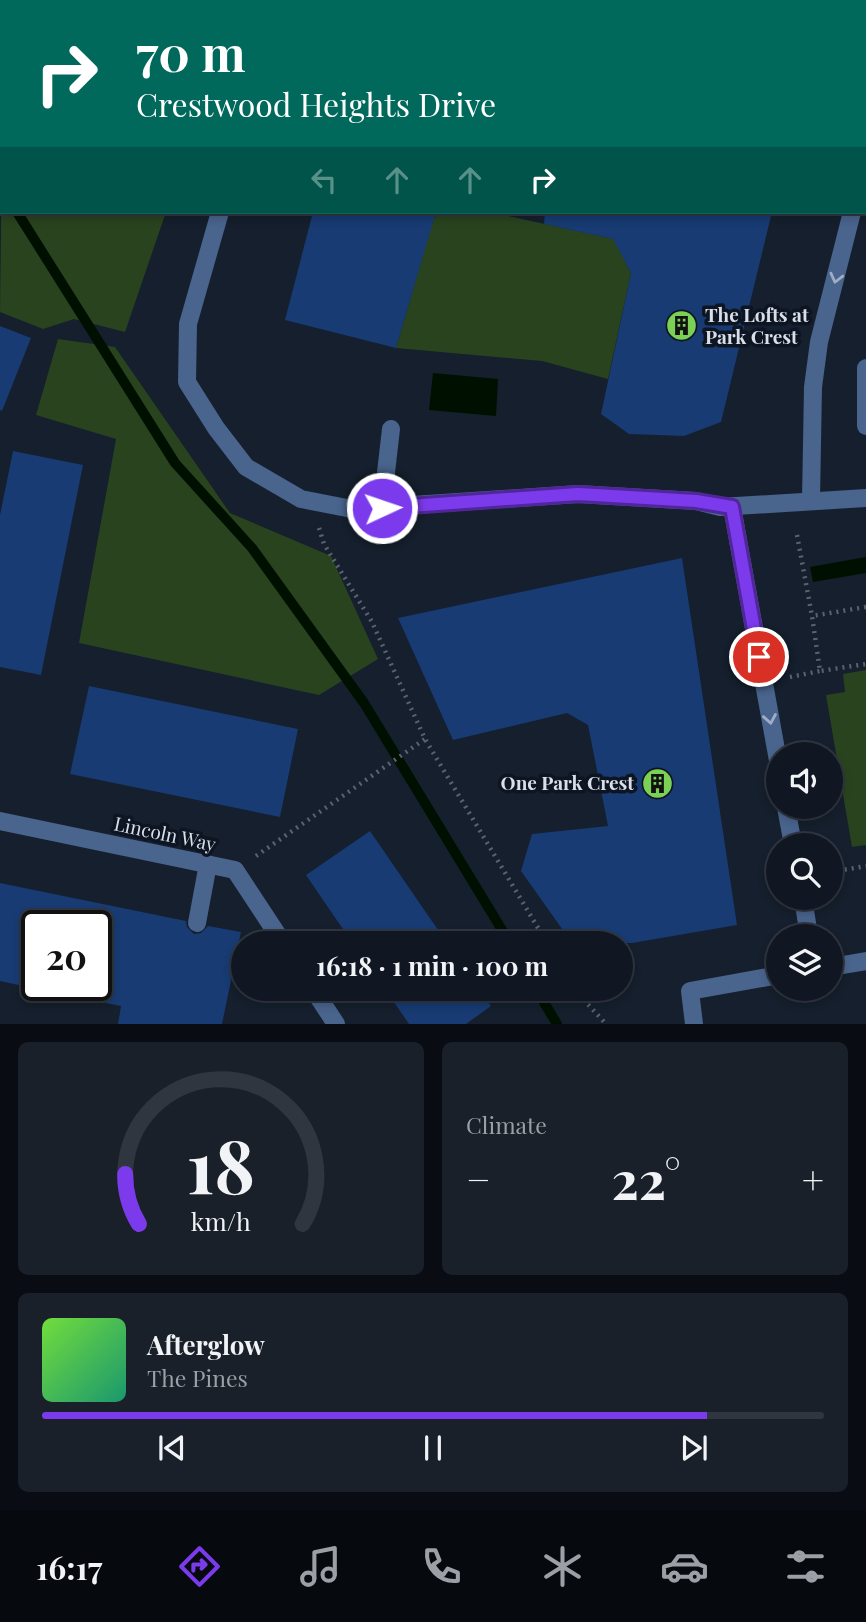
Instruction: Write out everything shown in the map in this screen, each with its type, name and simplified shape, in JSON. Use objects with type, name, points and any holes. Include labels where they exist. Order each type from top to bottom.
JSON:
[{"type":"street","points":[[219,214],[188,324],[187,382],[216,428],[246,467],[301,499],[352,509],[578,494],[696,501],[732,507],[866,498]]},
{"type":"street","points":[[811,500],[813,387],[819,342],[851,214]]},
{"type":"street","points":[[866,368],[866,426]]},
{"type":"street","points":[[382,508],[391,429]]},
{"type":"street","points":[[732,507],[775,742]]},
{"type":"street","name":"Lincoln Way","points":[[0,821],[235,870],[276,931]]},
{"type":"street","points":[[197,923],[208,864]]},
{"type":"street","points":[[843,965],[866,961]]},
{"type":"street","points":[[694,1024],[690,991],[766,977]]},
{"type":"street","points":[[321,1001],[336,1024]]},
{"type":"path","points":[[319,522],[319,534],[372,622],[425,739],[540,931]]},
{"type":"path","points":[[797,536],[820,671]]},
{"type":"path","points":[[812,616],[866,607]]},
{"type":"path","points":[[790,677],[866,664]]},
{"type":"path","points":[[235,870],[425,739]]},
{"type":"path","points":[[843,870],[866,866]]},
{"type":"path","points":[[585,1001],[606,1024]]},
{"type":"green space","points":[[1,214],[165,214],[125,332],[74,319],[43,329],[0,312]]},
{"type":"green space","points":[[440,214],[498,214],[614,239],[631,273],[608,379],[542,361],[396,348],[434,217]]},
{"type":"green space","points":[[58,339],[115,347],[230,513],[331,556],[378,659],[319,695],[79,643],[116,439],[36,415]]},
{"type":"green space","points":[[866,670],[866,845],[852,847],[843,794],[843,742],[834,742],[826,695],[845,692],[843,674]]},
{"type":"shaded area","points":[[433,373],[498,379],[496,416],[429,410]]},
{"type":"shaded area","points":[[866,557],[866,573],[813,582],[810,567]]},
{"type":"building","points":[[312,214],[435,214],[396,348],[285,320]]},
{"type":"building","name":"The Lofts at Park Crest","points":[[545,214],[772,214],[721,422],[684,436],[629,434],[601,414],[631,273],[613,239],[544,224]]},
{"type":"building","points":[[0,326],[31,338],[2,411],[0,410]]},
{"type":"building","points":[[13,451],[83,465],[41,675],[0,667],[0,515]]},
{"type":"building","name":"One Park Crest","points":[[682,558],[737,925],[633,943],[633,931],[564,931],[521,871],[532,834],[608,826],[588,725],[567,713],[453,740],[398,618]]},
{"type":"building","points":[[89,686],[298,729],[280,817],[70,774]]},
{"type":"building","points":[[370,831],[439,931],[344,931],[306,875]]},
{"type":"building","points":[[0,883],[186,921],[187,927],[194,934],[201,933],[208,926],[236,931],[231,931],[231,980],[222,1024],[118,1024],[121,1006],[96,1001],[112,1001],[112,910],[21,910],[21,986],[0,981]]},
{"type":"building","points":[[393,1001],[487,1001],[491,1006],[466,1024],[409,1024]]},
{"type":"waterway","points":[[18,214],[175,463],[252,548],[364,703],[503,931]]},
{"type":"waterway","points":[[543,1001],[557,1024]]},
{"type":"place","name":"The Lofts at Park Crest","points":[[682,326]]},
{"type":"place","name":"One Park Crest","points":[[657,783]]},
{"type":"route","points":[[382,508],[578,494],[696,501],[732,507],[759,657]]}]
